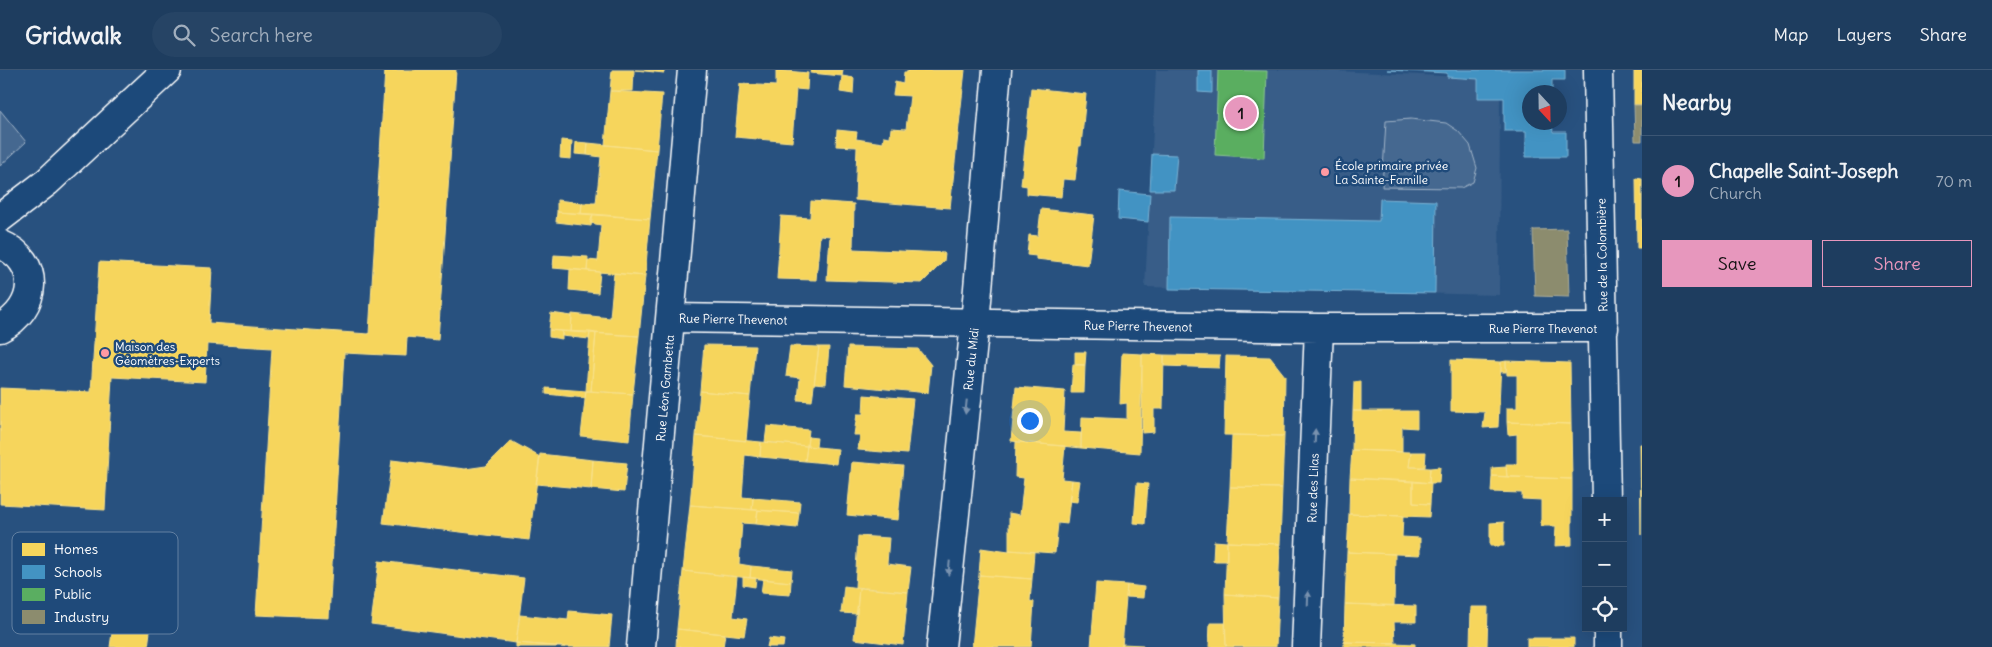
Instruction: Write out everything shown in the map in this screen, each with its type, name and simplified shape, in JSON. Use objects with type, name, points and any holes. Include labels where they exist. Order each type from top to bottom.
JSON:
[{"type":"street","points":[[0,218],[47,182],[167,70]]},
{"type":"street","name":"Rue Léon Gambetta","points":[[641,647],[672,318],[692,70]]},
{"type":"street","name":"Rue du Midi","points":[[941,647],[975,323],[997,70]]},
{"type":"street","name":"Rue de la Colombière","points":[[1598,70],[1606,497]]},
{"type":"street","points":[[0,244],[19,256],[26,268],[30,282],[29,297],[23,310],[14,320],[0,328]]},
{"type":"street","name":"Rue Pierre Thevenot","points":[[672,318],[1319,328],[1604,328]]},
{"type":"street","name":"Rue des Lilas","points":[[1306,647],[1319,328]]},
{"type":"street","points":[[1608,632],[1608,647]]},
{"type":"shaded area","name":"École primaire privée La Sainte-Famille","points":[[1156,70],[1316,70],[1504,79],[1504,98],[1500,98],[1499,295],[1145,287]]},
{"type":"shaded area","points":[[0,110],[26,142],[0,166]]},
{"type":"shaded area","points":[[1411,119],[1446,123],[1458,131],[1470,145],[1477,168],[1473,182],[1461,188],[1382,187],[1386,121]]},
{"type":"building: Homes","points":[[385,70],[456,70],[438,340],[407,337],[406,356],[344,353],[329,618],[256,615],[272,348],[207,344],[205,382],[112,377],[105,510],[0,504],[0,388],[91,392],[99,262],[212,268],[209,323],[369,334]]},
{"type":"building: Homes","points":[[612,70],[634,70],[633,91],[610,91]]},
{"type":"building: Homes","points":[[635,70],[664,70],[664,73]]},
{"type":"building: Homes","points":[[776,70],[808,73],[807,90],[796,89],[792,142],[735,137],[740,84],[776,86]]},
{"type":"building: Homes","points":[[811,70],[843,70],[842,76],[810,73]]},
{"type":"building: Homes","points":[[908,70],[965,70],[950,208],[855,200],[857,147],[836,146],[837,130],[857,132],[856,139],[883,143],[884,136],[890,137],[891,128],[906,129],[910,96],[893,95],[895,82],[903,84],[904,72],[908,72]]},
{"type":"building: Homes","points":[[1634,70],[1642,70],[1642,105],[1634,105]]},
{"type":"building: Homes","points":[[842,76],[854,78],[853,94],[840,92]]},
{"type":"building: Homes","points":[[1031,88],[1086,94],[1081,146],[1079,146],[1075,180],[1063,179],[1061,197],[1027,194],[1027,186],[1021,185]]},
{"type":"building: Homes","points":[[610,91],[662,94],[657,150],[605,145]]},
{"type":"building: Homes","points":[[561,140],[572,141],[571,159],[560,158]]},
{"type":"building: Homes","points":[[576,142],[588,143],[587,155],[575,154]]},
{"type":"building: Homes","points":[[588,143],[657,150],[650,219],[581,214],[582,203],[596,203],[601,157],[587,155]]},
{"type":"building: Homes","points":[[1636,178],[1642,179],[1642,248],[1637,248]]},
{"type":"building: Homes","points":[[557,200],[582,203],[581,214],[557,212]]},
{"type":"building: Homes","points":[[811,201],[854,204],[853,249],[945,253],[944,261],[922,283],[827,280],[830,236],[820,235],[816,280],[777,279],[781,216],[810,218]]},
{"type":"building: Homes","points":[[1041,209],[1094,215],[1088,265],[1036,259],[1036,256],[1027,255],[1029,235],[1038,236]]},
{"type":"building: Homes","points":[[557,212],[593,214],[591,226],[556,222]]},
{"type":"building: Homes","points":[[593,214],[650,219],[645,276],[587,271],[588,260],[598,261],[601,225],[590,223]]},
{"type":"building: Homes","points":[[554,255],[588,257],[587,271],[553,268]]},
{"type":"building: Homes","points":[[570,269],[600,272],[598,293],[569,290]]},
{"type":"building: Homes","points":[[614,273],[645,276],[639,336],[571,332],[572,314],[610,318]]},
{"type":"building: Homes","points":[[551,313],[572,316],[571,332],[549,330]]},
{"type":"building: Homes","points":[[549,330],[562,331],[562,339],[549,337]]},
{"type":"building: Homes","points":[[562,331],[590,332],[589,339],[562,336]]},
{"type":"building: Homes","points":[[590,332],[596,333],[591,391],[586,391]]},
{"type":"building: Homes","points":[[596,333],[639,336],[633,394],[591,391]]},
{"type":"building: Homes","points":[[704,345],[755,346],[750,396],[700,391]]},
{"type":"building: Homes","points":[[790,346],[819,347],[812,401],[798,400],[800,378],[786,376]]},
{"type":"building: Homes","points":[[819,347],[829,347],[826,384],[814,383]]},
{"type":"building: Homes","points":[[848,347],[918,349],[931,365],[928,393],[845,385]]},
{"type":"building: Homes","points":[[1075,352],[1086,352],[1085,365],[1075,365]]},
{"type":"building: Homes","points":[[1122,353],[1142,354],[1140,453],[1081,448],[1082,417],[1127,419],[1127,403],[1120,404]]},
{"type":"building: Homes","points":[[1142,354],[1164,355],[1163,409],[1154,409],[1154,432],[1142,433]]},
{"type":"building: Homes","points":[[1164,355],[1220,356],[1219,368],[1164,366]]},
{"type":"building: Homes","points":[[1226,356],[1270,357],[1285,376],[1284,436],[1224,435]]},
{"type":"building: Homes","points":[[1451,360],[1501,362],[1498,427],[1483,428],[1485,412],[1451,411]]},
{"type":"building: Homes","points":[[1506,361],[1506,372],[1501,372],[1501,362]]},
{"type":"building: Homes","points":[[1506,361],[1570,363],[1571,424],[1507,422],[1507,408],[1517,408],[1517,375],[1507,375]]},
{"type":"building: Homes","points":[[1073,364],[1085,365],[1084,393],[1071,393]]},
{"type":"building: Homes","points":[[1361,381],[1361,411],[1353,411],[1354,382]]},
{"type":"building: Homes","points":[[1016,387],[1065,391],[1063,432],[1081,433],[1081,448],[1011,441]]},
{"type":"building: Homes","points":[[546,388],[586,391],[585,398],[546,394]]},
{"type":"building: Homes","points":[[586,391],[633,394],[629,441],[581,436]]},
{"type":"building: Homes","points":[[700,391],[750,396],[746,441],[696,436]]},
{"type":"building: Homes","points":[[864,395],[913,399],[907,454],[858,450],[860,435],[854,435],[857,414],[863,414]]},
{"type":"building: Homes","points":[[1353,411],[1417,411],[1417,428],[1402,427],[1402,452],[1352,450]]},
{"type":"building: Homes","points":[[1507,422],[1571,424],[1572,479],[1507,477],[1506,464],[1517,464],[1517,434],[1508,435]]},
{"type":"building: Homes","points":[[767,426],[809,430],[807,446],[765,442]]},
{"type":"building: Homes","points":[[1232,435],[1284,436],[1282,488],[1230,487]]},
{"type":"building: Homes","points":[[696,436],[761,442],[760,457],[745,455],[742,497],[753,498],[752,510],[690,505]]},
{"type":"building: Homes","points":[[808,437],[817,438],[816,447],[807,446]]},
{"type":"building: Homes","points":[[511,441],[540,457],[529,540],[383,523],[392,460],[465,469],[486,466]]},
{"type":"building: Homes","points":[[761,442],[807,446],[805,461],[760,457]]},
{"type":"building: Homes","points":[[1016,442],[1065,446],[1062,479],[1072,480],[1067,524],[1058,523],[1055,553],[1009,550],[1009,513],[1020,515],[1024,478],[1015,477]]},
{"type":"building: Homes","points":[[1640,444],[1642,444],[1641,535]]},
{"type":"building: Homes","points":[[807,446],[838,449],[836,464],[805,461]]},
{"type":"building: Homes","points":[[1352,450],[1411,452],[1409,467],[1430,468],[1429,483],[1350,478]]},
{"type":"building: Homes","points":[[1411,452],[1426,452],[1425,467],[1409,467]]},
{"type":"building: Homes","points":[[540,454],[593,460],[591,489],[536,484]]},
{"type":"building: Homes","points":[[593,460],[627,463],[624,492],[591,489]]},
{"type":"building: Homes","points":[[852,462],[903,466],[898,520],[847,515]]},
{"type":"building: Homes","points":[[1440,467],[1439,483],[1429,483],[1430,468]]},
{"type":"building: Homes","points":[[1506,467],[1507,477],[1492,476],[1492,468]]},
{"type":"building: Homes","points":[[1492,476],[1572,479],[1572,545],[1555,546],[1556,526],[1541,526],[1541,500],[1522,499],[1522,493],[1491,492]]},
{"type":"building: Homes","points":[[1350,478],[1413,481],[1413,503],[1430,504],[1429,517],[1349,514]]},
{"type":"building: Homes","points":[[1072,480],[1080,481],[1077,502],[1069,501]]},
{"type":"building: Homes","points":[[1413,481],[1431,483],[1430,504],[1413,503]]},
{"type":"building: Homes","points":[[1137,483],[1148,484],[1145,524],[1134,523]]},
{"type":"building: Homes","points":[[1230,487],[1282,488],[1280,544],[1227,542]]},
{"type":"building: Homes","points":[[753,498],[800,502],[799,513],[752,510]]},
{"type":"building: Homes","points":[[690,505],[758,510],[756,524],[742,523],[739,564],[751,566],[750,578],[683,571]]},
{"type":"building: Homes","points":[[758,510],[799,513],[797,528],[756,524]]},
{"type":"building: Homes","points":[[1349,514],[1403,516],[1402,537],[1420,538],[1420,555],[1347,552]]},
{"type":"building: Homes","points":[[1504,522],[1504,546],[1490,546],[1490,523]]},
{"type":"building: Homes","points":[[858,536],[889,538],[887,564],[911,567],[908,592],[855,587]]},
{"type":"building: Homes","points":[[1214,541],[1227,542],[1227,561],[1213,561]]},
{"type":"building: Homes","points":[[1227,542],[1280,544],[1278,598],[1225,594]]},
{"type":"building: Homes","points":[[981,548],[1009,552],[1009,550],[1034,552],[1032,579],[979,575]]},
{"type":"building: Homes","points":[[1347,552],[1395,554],[1394,606],[1345,604]]},
{"type":"building: Homes","points":[[379,561],[524,578],[516,643],[371,624]]},
{"type":"building: Homes","points":[[751,566],[792,570],[791,582],[750,578]]},
{"type":"building: Homes","points":[[683,571],[737,577],[733,617],[747,619],[744,636],[677,629]]},
{"type":"building: Homes","points":[[979,575],[1032,579],[1030,601],[1034,602],[1031,647],[972,647]]},
{"type":"building: Homes","points":[[743,577],[756,578],[755,587],[743,585]]},
{"type":"building: Homes","points":[[763,579],[791,582],[790,595],[761,593]]},
{"type":"building: Homes","points":[[1096,583],[1127,585],[1122,647],[1091,647]]},
{"type":"building: Homes","points":[[1127,585],[1144,587],[1143,598],[1126,597]]},
{"type":"building: Homes","points":[[844,586],[859,588],[857,614],[841,613]]},
{"type":"building: Homes","points":[[859,588],[908,592],[903,645],[854,639]]},
{"type":"building: Homes","points":[[1225,594],[1278,598],[1276,647],[1226,647]]},
{"type":"building: Homes","points":[[1345,604],[1416,606],[1416,622],[1394,622],[1395,643],[1344,642]]},
{"type":"building: Homes","points":[[1471,607],[1488,607],[1487,646],[1470,645]]},
{"type":"building: Homes","points":[[569,611],[612,615],[609,647],[565,647],[516,643],[520,615],[568,620]]},
{"type":"building: Homes","points":[[1210,623],[1225,623],[1226,647],[1209,647]]},
{"type":"building: Homes","points":[[677,629],[725,634],[723,647],[676,647]]},
{"type":"building: Homes","points":[[112,634],[150,634],[148,647],[110,647]]},
{"type":"building: Homes","points":[[769,638],[784,640],[783,647],[767,647]]},
{"type":"building: Homes","points":[[1527,638],[1574,638],[1574,647],[1527,647]]},
{"type":"building: Homes","points":[[1344,642],[1415,644],[1415,647],[1344,647]]},
{"type":"building: Homes","points":[[516,643],[565,647],[516,647]]},
{"type":"building: Homes","points":[[1122,644],[1143,645],[1143,647],[1122,647]]},
{"type":"building: Schools","points":[[1198,70],[1212,70],[1212,93],[1198,92]]},
{"type":"building: Schools","points":[[1387,70],[1565,70],[1565,80],[1552,80],[1552,85],[1522,85],[1522,130],[1566,132],[1566,157],[1526,157],[1526,131],[1504,131],[1504,98],[1478,98],[1478,79],[1447,77],[1447,73]]},
{"type":"building: Schools","points":[[1152,154],[1177,155],[1174,190],[1150,190]]},
{"type":"building: Schools","points":[[1119,191],[1150,194],[1148,222],[1118,219]]},
{"type":"building: Schools","points":[[1380,199],[1436,201],[1435,293],[1169,289],[1170,217],[1379,221]]},
{"type":"building: Public","points":[[1218,70],[1267,71],[1264,158],[1215,155]]},
{"type":"building: Industry","points":[[1634,105],[1642,105],[1642,141],[1635,141]]},
{"type":"building: Industry","points":[[1567,229],[1569,297],[1535,296],[1533,230]]},
{"type":"place","name":"Chapelle Saint-Joseph","points":[[1241,113]]},
{"type":"place","name":"École primaire privée La Sainte-Famille","points":[[1325,172]]},
{"type":"place","name":"Maison des Géomètres-Experts","points":[[105,353]]}]
